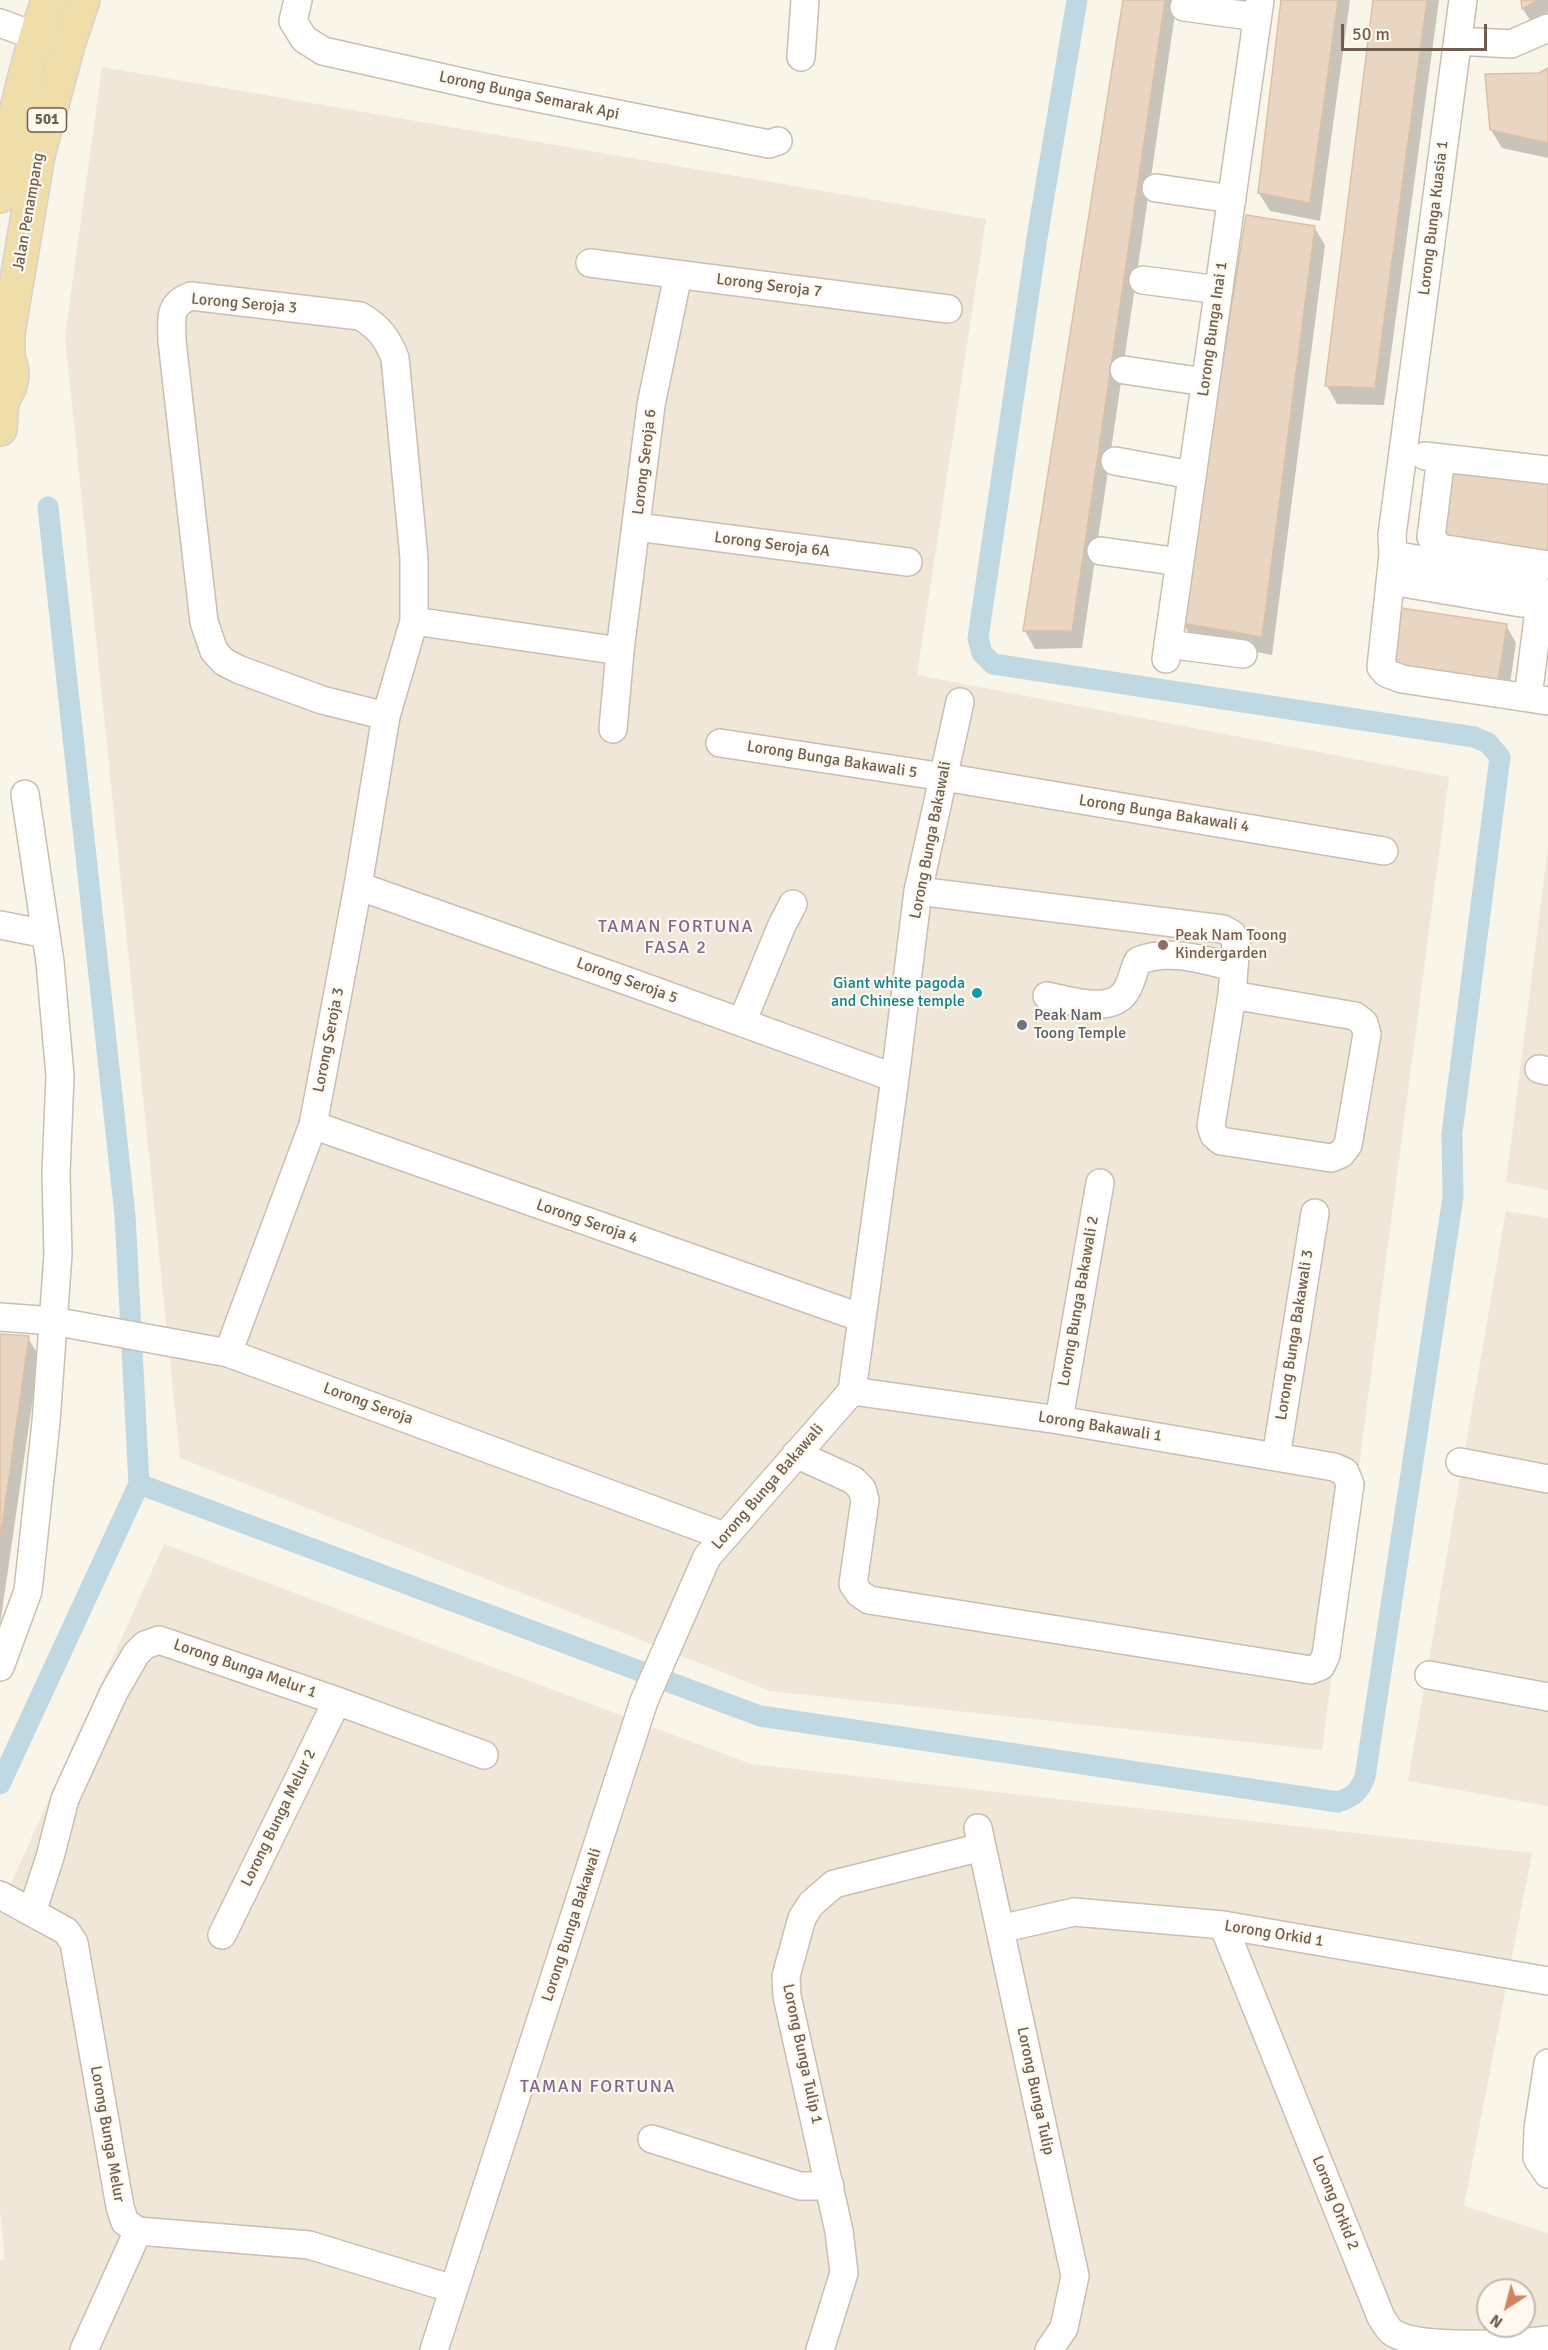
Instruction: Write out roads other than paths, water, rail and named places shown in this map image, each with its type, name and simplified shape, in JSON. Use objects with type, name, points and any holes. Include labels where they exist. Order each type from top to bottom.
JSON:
[{"type":"main road","name":"Jalan Penampang","points":[[0,196],[8,147],[35,36],[48,0]]},
{"type":"main road","name":"Jalan Penampang","points":[[0,429],[5,365],[38,155],[68,45],[83,0]]},
{"type":"street","points":[[801,57],[805,0]]},
{"type":"street","name":"Lorong Bunga Kuasia 1","points":[[1463,0],[1392,535],[1392,568],[1381,667],[1386,674],[1402,679],[1538,699]]},
{"type":"street","points":[[1184,7],[1258,9]]},
{"type":"street","name":"Lorong Bunga Inai 1","points":[[1243,654],[1167,651],[1258,9]]},
{"type":"street","name":"Lorong Bunga Semarak Api","points":[[296,10],[304,39],[323,51],[497,90],[769,144],[778,141]]},
{"type":"street","points":[[0,23],[35,36]]},
{"type":"street","points":[[1458,40],[1511,44],[1548,28]]},
{"type":"street","points":[[0,128],[19,102]]},
{"type":"street","points":[[1156,188],[1232,199]]},
{"type":"street","name":"Lorong Seroja 7","points":[[590,263],[948,309]]},
{"type":"street","name":"Lorong Seroja 6","points":[[613,729],[620,651],[651,405],[678,275]]},
{"type":"street","points":[[1143,280],[1218,290]]},
{"type":"street","name":"Lorong Seroja 3","points":[[228,1353],[313,1125],[358,886],[386,716],[414,621],[414,558],[395,358],[387,339],[375,325],[360,316],[191,296],[180,300],[173,309],[172,341],[204,622],[214,651],[224,662],[240,670],[322,700],[386,716]]},
{"type":"street","points":[[1124,370],[1205,382]]},
{"type":"street","points":[[1404,445],[1441,458],[1548,470]]},
{"type":"street","points":[[1441,458],[1431,537],[1440,548],[1548,565]]},
{"type":"street","points":[[1115,461],[1192,475]]},
{"type":"street","name":"Lorong Seroja 6A","points":[[637,527],[908,562]]},
{"type":"street","points":[[1101,551],[1180,562]]},
{"type":"street","points":[[1392,568],[1529,578],[1538,588],[1544,603],[1538,699]]},
{"type":"street","points":[[414,621],[620,651]]},
{"type":"street","name":"Lorong Bunga Bakawali","points":[[434,2350],[644,1701],[667,1646],[707,1557],[852,1391],[918,891],[960,702]]},
{"type":"street","name":"Lorong Bunga Bakawali 5","points":[[720,743],[944,777]]},
{"type":"street","name":"Lorong Bunga Bakawali 4","points":[[944,777],[1384,851]]},
{"type":"street","points":[[0,1667],[28,1591],[46,1422],[58,1254],[56,1173],[60,1076],[46,934],[25,794]]},
{"type":"street","name":"Lorong Seroja 5","points":[[358,886],[895,1078]]},
{"type":"street","points":[[918,891],[1223,929],[1232,934],[1236,942],[1232,995],[1211,1126],[1214,1136],[1221,1141],[1331,1158],[1341,1154],[1348,1145],[1366,1034],[1364,1023],[1355,1016],[1232,995]]},
{"type":"street","points":[[742,1022],[793,904]]},
{"type":"street","points":[[0,925],[46,934]]},
{"type":"street","points":[[1047,996],[1102,1005],[1116,1000],[1126,992],[1138,961],[1152,955],[1171,954],[1233,967]]},
{"type":"street","name":"Lorong Seroja 4","points":[[313,1125],[862,1318]]},
{"type":"street","name":"Lorong Bunga Bakawali 2","points":[[1059,1420],[1100,1183]]},
{"type":"street","name":"Lorong Bunga Bakawali 3","points":[[1276,1457],[1315,1213]]},
{"type":"street","name":"Lorong Seroja","points":[[0,1317],[53,1321],[228,1353],[724,1536]]},
{"type":"street","name":"Lorong Bakawali 1","points":[[796,1454],[853,1480],[862,1489],[865,1500],[853,1584],[860,1594],[869,1600],[1311,1670],[1321,1666],[1326,1655],[1350,1484],[1345,1473],[1334,1467],[1059,1420],[852,1391]]},
{"type":"street","points":[[1460,1462],[1548,1479]]},
{"type":"street","name":"Lorong Bunga Melur 1","points":[[32,1912],[50,1857],[65,1799],[114,1692],[136,1654],[145,1645],[159,1640],[337,1701],[484,1755]]},
{"type":"street","points":[[1429,1675],[1548,1697]]},
{"type":"street","name":"Lorong Bunga Melur 2","points":[[222,1935],[337,1701]]},
{"type":"street","name":"Lorong Bunga Tulip","points":[[980,1838],[1076,2276],[1064,2328],[1049,2350]]},
{"type":"street","name":"Lorong Bunga Tulip 1","points":[[820,2350],[844,2273],[830,2186],[787,1996],[786,1976],[802,1918],[811,1904],[834,1884],[980,1838]]},
{"type":"street","name":"Lorong Bunga Melur","points":[[0,1895],[66,1931],[74,1943],[120,2207],[125,2222],[138,2230]]},
{"type":"street","name":"Lorong Orkid 1","points":[[1000,1929],[1074,1911],[1223,1925],[1548,1981]]},
{"type":"street","name":"Lorong Orkid 2","points":[[1223,1925],[1386,2325],[1392,2332],[1419,2342],[1509,2345],[1548,2340]]},
{"type":"street","points":[[1542,2166],[1538,2129],[1548,2063]]},
{"type":"street","points":[[652,2139],[800,2186],[830,2186]]},
{"type":"street","points":[[84,2350],[138,2230],[309,2245],[453,2289]]},
{"type":"waterway","points":[[139,1484],[760,1716],[1338,1802],[1352,1796],[1360,1787],[1365,1777],[1453,1197],[1452,1133],[1500,757],[1488,743],[1474,737],[993,664],[982,653],[978,638],[1037,238],[1077,0]]},
{"type":"waterway","points":[[0,1784],[139,1484],[125,1215],[48,507]]},
{"type":"place","name":"Peak Nam Toong Kindergarden","points":[[1163,945]]},
{"type":"place","name":"Giant white pagoda and Chinese temple","points":[[977,993]]},
{"type":"place","name":"Peak Nam Toong Temple","points":[[1022,1025]]},
{"type":"district","name":"TAMAN FORTUNA FASA 2","points":[[676,937]]},
{"type":"district","name":"TAMAN FORTUNA","points":[[598,2087]]}]
